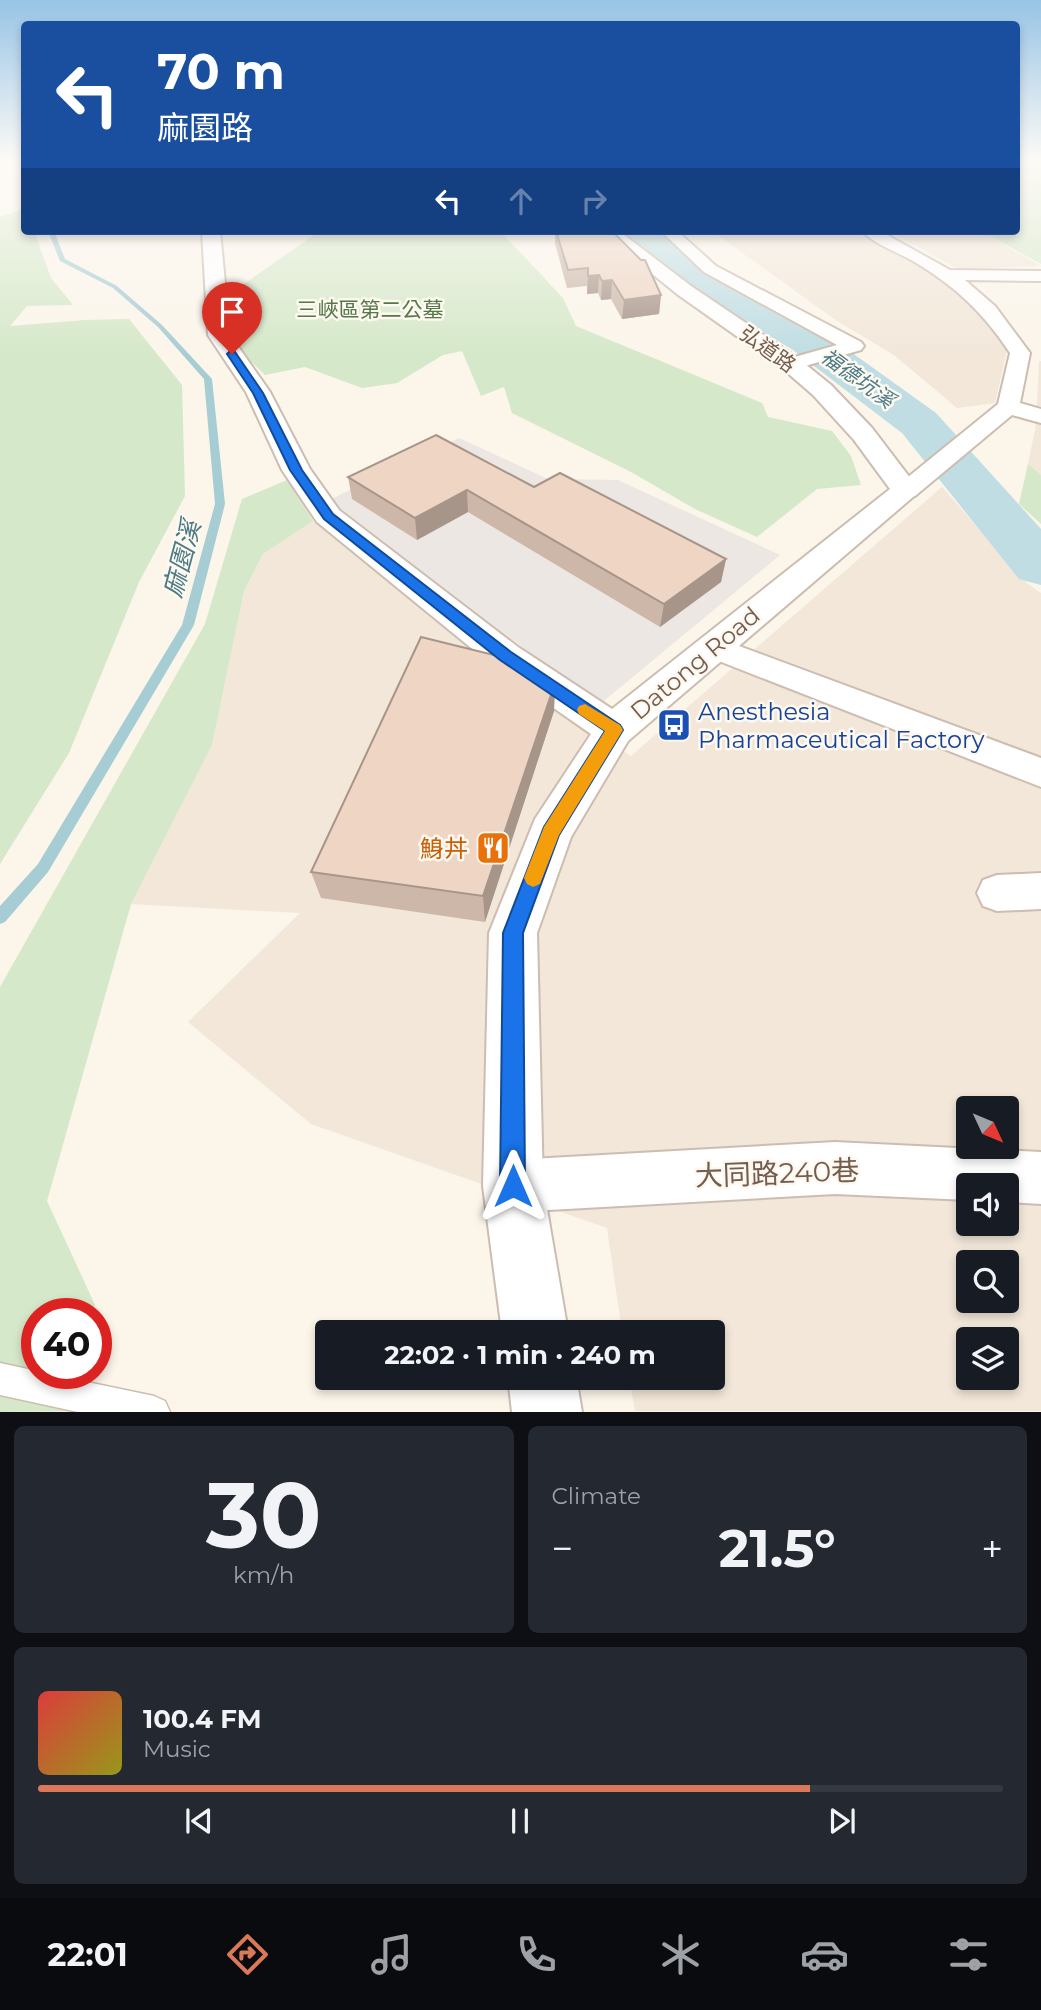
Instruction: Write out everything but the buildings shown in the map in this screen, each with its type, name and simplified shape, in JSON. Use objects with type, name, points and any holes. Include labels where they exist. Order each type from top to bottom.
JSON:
[{"type":"street","points":[[211,235],[219,335],[258,393],[296,470],[328,516],[505,656],[614,730]]},
{"type":"street","name":"弘道路","points":[[613,235],[684,290],[799,362],[863,434],[919,481]]},
{"type":"street","points":[[672,235],[710,269],[854,346],[799,362]]},
{"type":"street","points":[[876,235],[950,275],[985,303],[1020,353],[1008,407],[919,481]]},
{"type":"street","points":[[950,275],[1041,276]]},
{"type":"street","points":[[1020,353],[1041,353]]},
{"type":"street","points":[[1008,407],[1041,416]]},
{"type":"street","name":"Datong Road","points":[[533,1320],[513,1186],[513,933],[551,832],[614,730],[712,647],[919,481]]},
{"type":"street","points":[[712,647],[1041,773]]},
{"type":"street","points":[[997,893],[1041,891]]},
{"type":"street","name":"大同路240巷","points":[[513,1186],[835,1168],[1041,1178]]},
{"type":"street","points":[[544,1390],[547,1412]]},
{"type":"lane","points":[[0,1379],[136,1410]]},
{"type":"shaded area","points":[[718,235],[863,235],[950,282],[974,304],[1007,350],[995,403],[957,408],[894,355],[837,321]]},
{"type":"shaded area","points":[[895,235],[987,235],[1041,266],[958,269]]},
{"type":"shaded area","points":[[1039,361],[1041,475],[1028,464],[1036,425]]},
{"type":"shaded area","points":[[459,438],[548,479],[618,480],[780,555],[599,705],[329,500]]},
{"type":"shaded area","points":[[942,487],[1028,584],[1041,593],[1041,1411],[635,1411],[631,1390],[725,1390],[725,1320],[620,1320],[607,1228],[311,1124],[188,1022],[300,913],[131,904],[212,745],[244,591],[263,554],[313,521],[497,666],[631,756]]},
{"type":"green space","points":[[0,225],[21,225],[21,235],[35,235],[51,278],[73,305],[27,306],[10,326],[129,319],[182,385],[185,496],[139,582],[69,753],[0,864]]},
{"type":"green space","points":[[1020,225],[1041,225],[1041,264],[987,235],[1020,235]]},
{"type":"green space","name":"三峽區第二公墓","points":[[314,235],[504,235],[563,298],[576,326],[762,403],[768,417],[832,431],[851,456],[861,485],[817,489],[757,537],[695,509],[631,472],[512,413],[504,387],[481,396],[462,351],[443,355],[397,383],[362,388],[305,367],[265,375],[233,344],[224,298]]},
{"type":"green space","points":[[1028,464],[1041,475],[1041,524],[1019,504]]},
{"type":"green space","points":[[287,480],[313,521],[263,554],[244,591],[212,745],[131,904],[47,1201],[92,1298],[21,1298],[21,1389],[80,1389],[76,1411],[0,1412],[0,987],[205,624],[242,499]]},
{"type":"waterway","name":"麻園溪","points":[[0,917],[43,868],[188,625],[220,504],[208,379],[160,326],[115,287],[62,260],[53,235]]},
{"type":"waterway","name":"福德坑溪","points":[[644,235],[681,267],[808,341],[919,423],[1041,566]]},
{"type":"slow traffic","points":[[533,878],[551,832],[614,730],[585,710]]},
{"type":"place","name":"Anesthesia Pharmaceutical Factory","points":[[674,725]]},
{"type":"place","name":"鯓丼","points":[[493,848]]},
{"type":"route","points":[[232,354],[258,393],[296,470],[328,516],[505,656],[614,730],[551,832],[513,933],[513,1186]]}]
